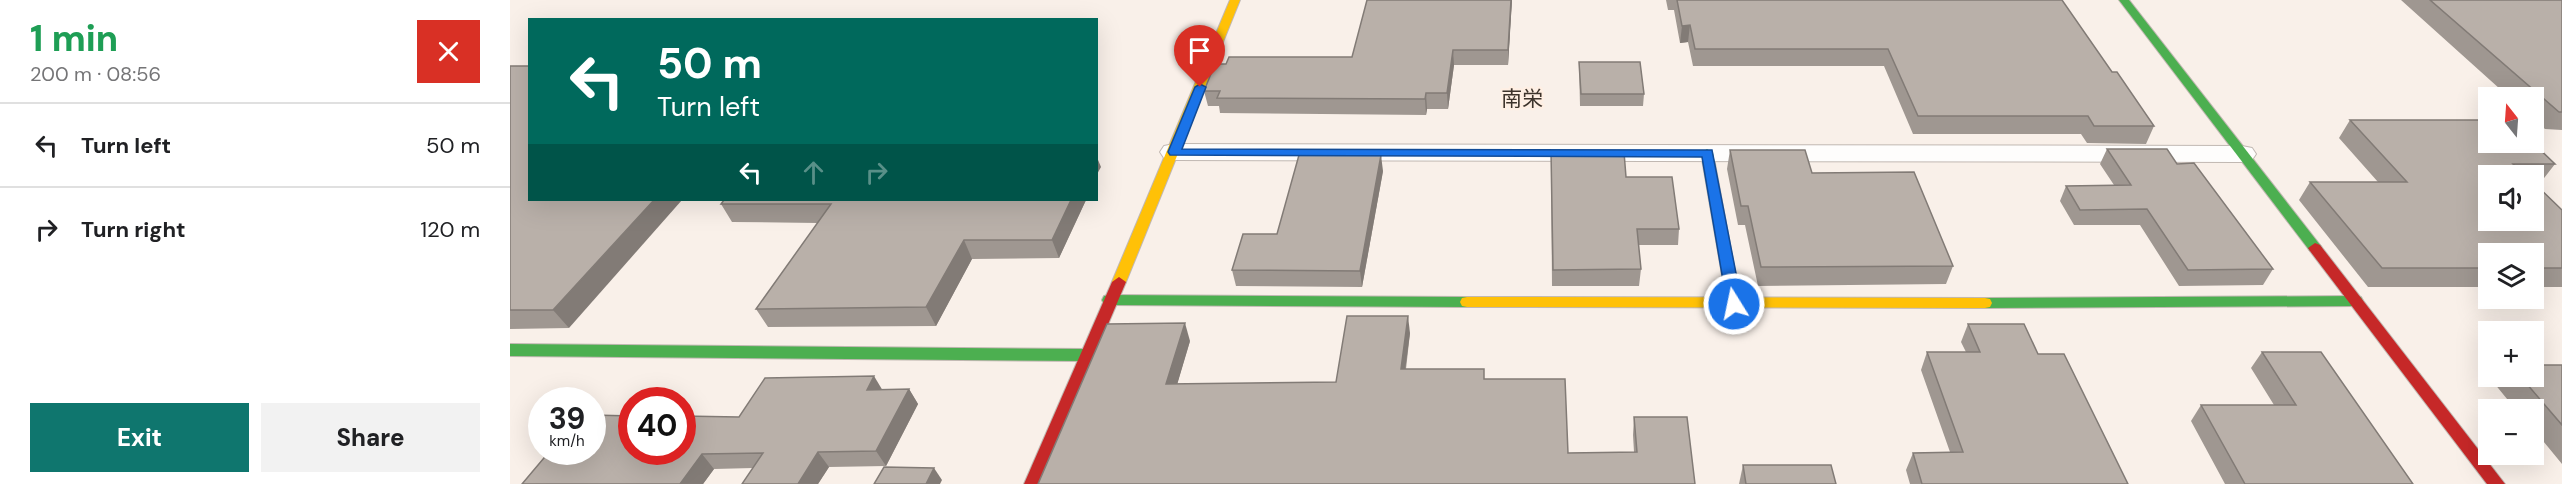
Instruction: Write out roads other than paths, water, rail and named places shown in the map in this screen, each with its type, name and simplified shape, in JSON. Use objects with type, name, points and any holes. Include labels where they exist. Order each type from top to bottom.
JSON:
[{"type":"street","points":[[1032,484],[1174,152],[1235,0]]},
{"type":"street","points":[[2124,0],[2497,484]]},
{"type":"street","points":[[1174,152],[2242,154]]},
{"type":"street","points":[[1707,153],[1734,304]]},
{"type":"street","points":[[1109,300],[1734,304],[2356,302]]},
{"type":"street","points":[[510,350],[1086,355]]},
{"type":"district","name":"南栄","points":[[1522,99]]}]
